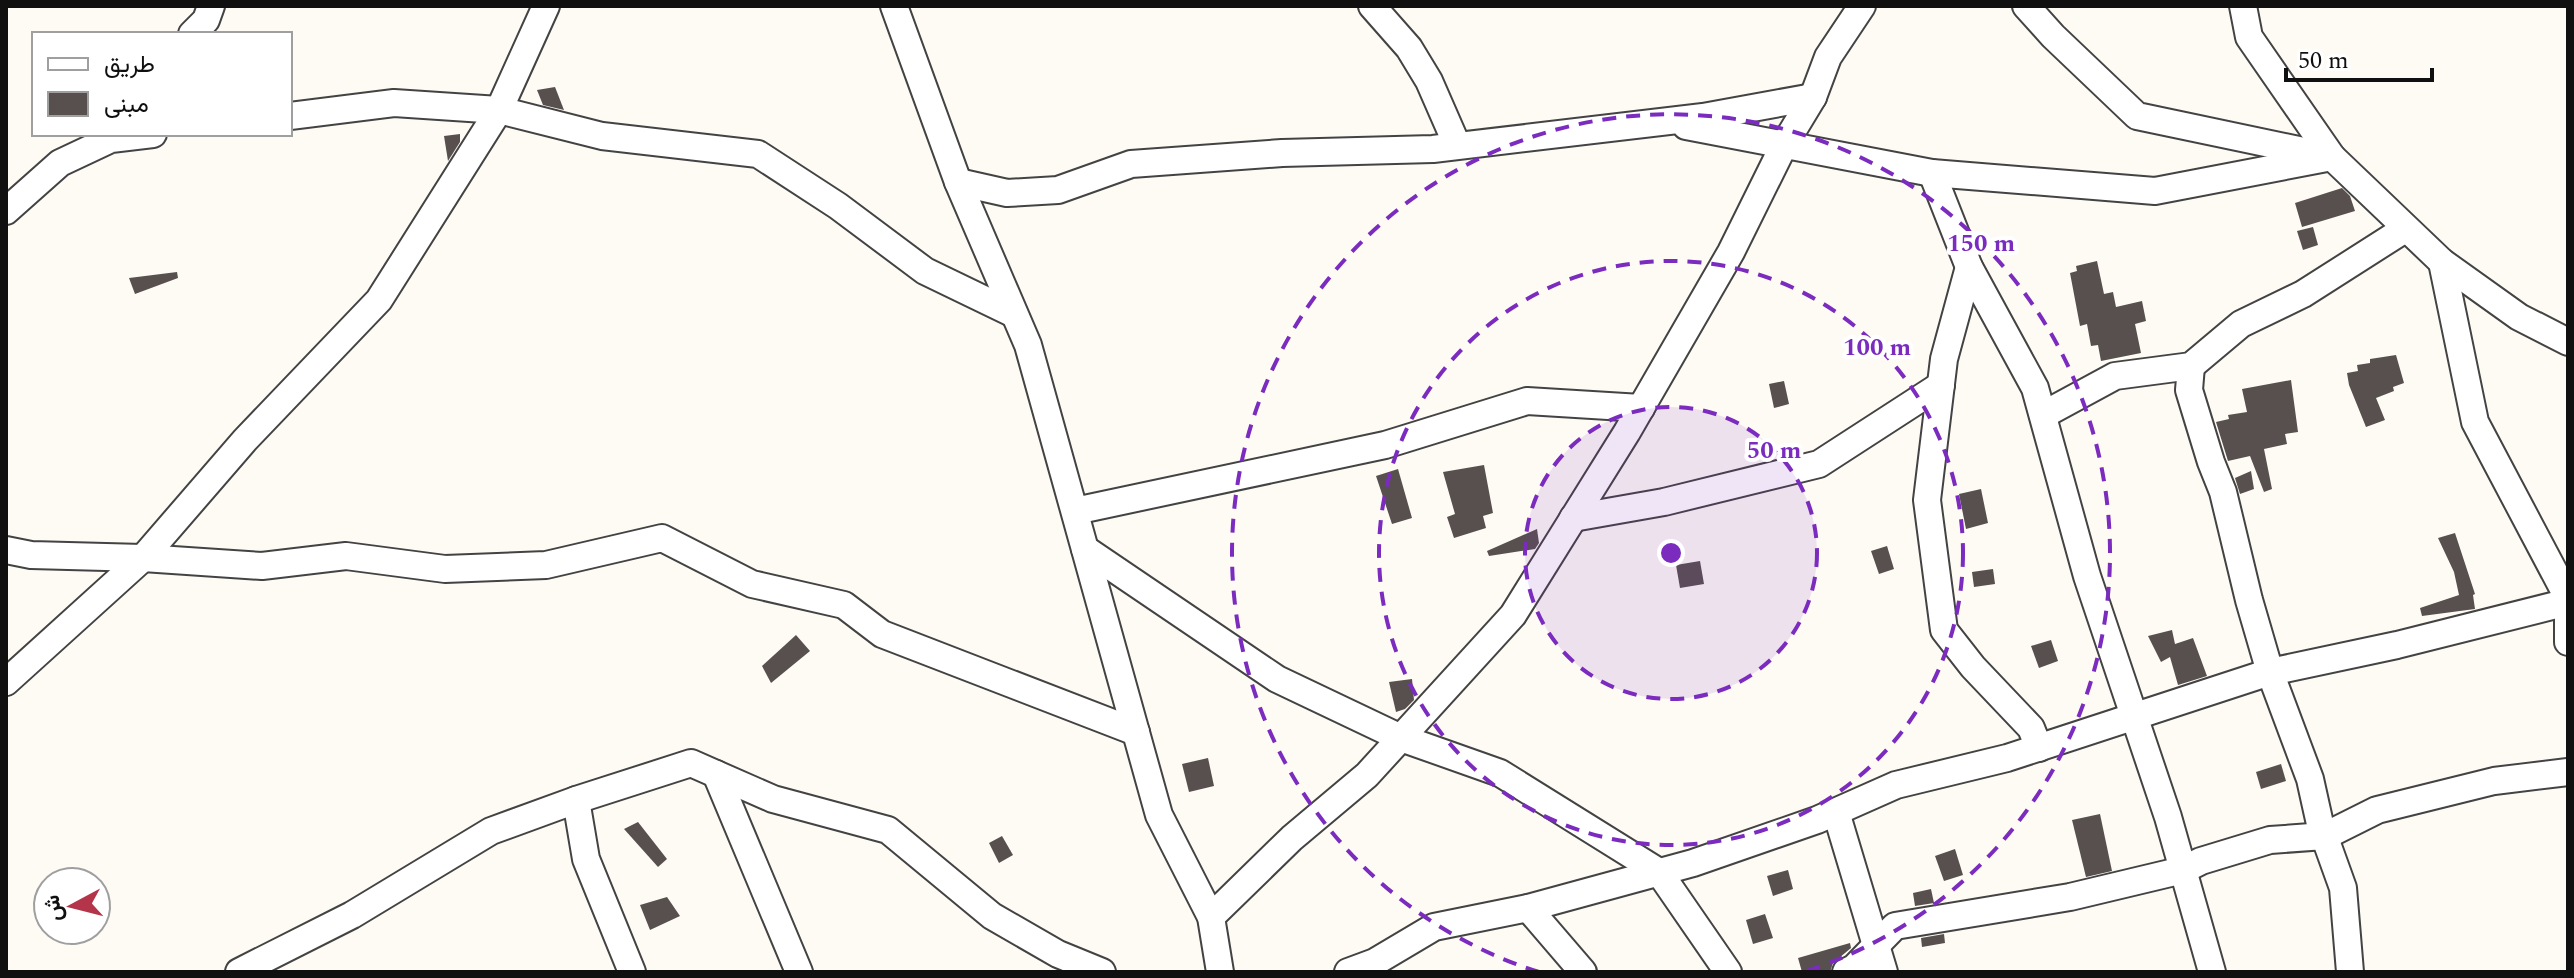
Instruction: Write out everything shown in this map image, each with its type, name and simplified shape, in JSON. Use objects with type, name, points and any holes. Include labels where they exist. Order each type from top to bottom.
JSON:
[{"type":"street","points":[[194,32],[206,20],[211,6]]},
{"type":"street","points":[[6,682],[143,558],[245,440],[379,300],[499,110],[546,6]]},
{"type":"street","points":[[894,6],[958,182],[1028,345],[1159,815],[1211,917],[1220,972]]},
{"type":"street","points":[[1372,6],[1409,48],[1429,81],[1457,145]]},
{"type":"street","points":[[1211,917],[1292,838],[1367,775],[1513,615],[1641,408],[1731,252],[1784,145],[1813,97],[1828,57],[1862,6]]},
{"type":"street","points":[[2026,6],[2137,116],[2332,157]]},
{"type":"street","points":[[2243,6],[2249,37],[2332,157],[2442,262],[2519,317],[2568,342]]},
{"type":"street","points":[[2249,37],[2251,6]]},
{"type":"street","points":[[958,182],[1007,193],[1058,190],[1131,164],[1282,153],[1433,149],[1703,117],[1813,97]]},
{"type":"street","points":[[292,116],[394,103],[499,110],[602,136],[758,154],[838,206],[925,271],[1014,314]]},
{"type":"street","points":[[1663,122],[1932,173],[2155,191],[2332,157]]},
{"type":"street","points":[[6,211],[89,136]]},
{"type":"street","points":[[60,163],[111,139],[136,136]]},
{"type":"street","points":[[1932,173],[1969,267],[2035,388],[2087,576],[2183,870],[2212,972]]},
{"type":"street","points":[[2043,415],[2115,376],[2191,366],[2241,324],[2303,294],[2405,229]]},
{"type":"street","points":[[1348,972],[1375,962],[1434,927],[1528,908],[1659,872],[1836,812],[1896,785],[2007,758],[2270,672],[2397,645],[2568,600],[2475,422],[2442,262]]},
{"type":"street","points":[[1969,267],[1944,359],[1927,500],[1944,630],[1973,667],[2031,728],[2039,748]]},
{"type":"street","points":[[2191,366],[2189,390],[2223,492],[2249,600],[2270,672],[2310,779],[2343,888],[2350,972]]},
{"type":"street","points":[[1573,518],[1664,502],[1819,464],[1941,385]]},
{"type":"street","points":[[1075,511],[1385,445],[1527,401],[1641,408]]},
{"type":"street","points":[[6,550],[31,555],[262,566],[346,556],[445,569],[546,565],[662,538],[752,584],[844,605],[882,634],[1136,732]]},
{"type":"street","points":[[1085,549],[1277,679],[1401,738],[1500,773],[1659,872],[1728,972]]},
{"type":"street","points":[[2568,615],[2568,642]]},
{"type":"street","points":[[239,972],[352,915],[491,831],[691,763],[773,799],[888,830],[992,916],[1058,954],[1102,972]]},
{"type":"street","points":[[1846,972],[1854,968],[1895,926],[2070,897],[2183,870],[2201,861],[2270,840],[2325,836],[2377,810],[2494,781],[2568,772]]},
{"type":"street","points":[[716,774],[799,972]]},
{"type":"street","points":[[576,800],[586,859],[632,972]]},
{"type":"street","points":[[1836,812],[1884,972]]},
{"type":"street","points":[[1528,908],[1583,972]]},
{"type":"building","points":[[555,87],[564,110],[543,105],[537,90]]},
{"type":"building","points":[[460,134],[460,142],[448,161],[444,136]]},
{"type":"building","points":[[2342,188],[2350,196],[2355,211],[2302,227],[2295,203]]},
{"type":"building","points":[[2313,227],[2318,245],[2303,250],[2297,231]]},
{"type":"building","points":[[2097,261],[2104,294],[2113,292],[2116,307],[2142,301],[2146,321],[2135,324],[2141,353],[2101,361],[2098,345],[2091,346],[2087,324],[2080,326],[2070,273],[2077,271],[2076,266]]},
{"type":"building","points":[[177,272],[178,278],[135,294],[129,278]]},
{"type":"building","points":[[2396,355],[2404,383],[2376,398],[2385,420],[2366,427],[2347,373],[2358,371],[2357,365],[2370,363],[2370,359]]},
{"type":"building","points":[[2291,380],[2298,432],[2285,434],[2287,444],[2264,449],[2272,489],[2264,492],[2250,456],[2228,461],[2216,422],[2229,419],[2228,415],[2247,412],[2242,389]]},
{"type":"building","points":[[1784,381],[1789,404],[1774,408],[1769,384]]},
{"type":"building","points":[[1484,465],[1493,513],[1483,516],[1486,528],[1454,538],[1447,517],[1455,514],[1443,472]]},
{"type":"building","points":[[1398,469],[1412,518],[1392,524],[1376,476]]},
{"type":"building","points":[[2251,471],[2254,489],[2240,494],[2235,478]]},
{"type":"building","points":[[1981,489],[1988,523],[1966,529],[1959,494]]},
{"type":"building","points":[[1537,529],[1539,543],[1535,549],[1489,556],[1487,551]]},
{"type":"building","points":[[2455,533],[2475,594],[2475,609],[2422,616],[2420,608],[2459,595],[2454,572],[2438,538]]},
{"type":"building","points":[[1887,546],[1894,569],[1879,574],[1871,551]]},
{"type":"building","points":[[1700,561],[1704,584],[1680,588],[1676,565]]},
{"type":"building","points":[[1993,569],[1995,584],[1974,587],[1972,572]]},
{"type":"building","points":[[2172,630],[2175,644],[2193,638],[2207,676],[2178,685],[2170,657],[2161,662],[2148,636]]},
{"type":"building","points":[[796,635],[810,651],[771,683],[762,666]]},
{"type":"building","points":[[2051,640],[2058,661],[2039,668],[2031,646]]},
{"type":"building","points":[[1412,679],[1414,700],[1405,709],[1396,712],[1389,682]]},
{"type":"building","points":[[1208,758],[1214,786],[1189,792],[1182,764]]},
{"type":"building","points":[[2281,764],[2286,781],[2261,789],[2256,772]]},
{"type":"building","points":[[2100,814],[2112,871],[2086,877],[2072,820]]},
{"type":"building","points":[[638,822],[667,859],[658,867],[624,829]]},
{"type":"building","points":[[1002,836],[1013,855],[999,863],[989,843]]},
{"type":"building","points":[[1955,849],[1963,875],[1944,881],[1935,856]]},
{"type":"building","points":[[1788,870],[1793,889],[1773,896],[1767,876]]},
{"type":"building","points":[[1931,889],[1934,903],[1915,906],[1913,893]]},
{"type":"building","points":[[667,897],[680,916],[650,930],[640,905]]},
{"type":"building","points":[[1765,914],[1773,938],[1753,944],[1746,920]]},
{"type":"building","points":[[1944,934],[1945,943],[1922,947],[1921,938]]},
{"type":"building","points":[[1850,943],[1851,948],[1833,963],[1830,972],[1802,972],[1798,958]]}]
